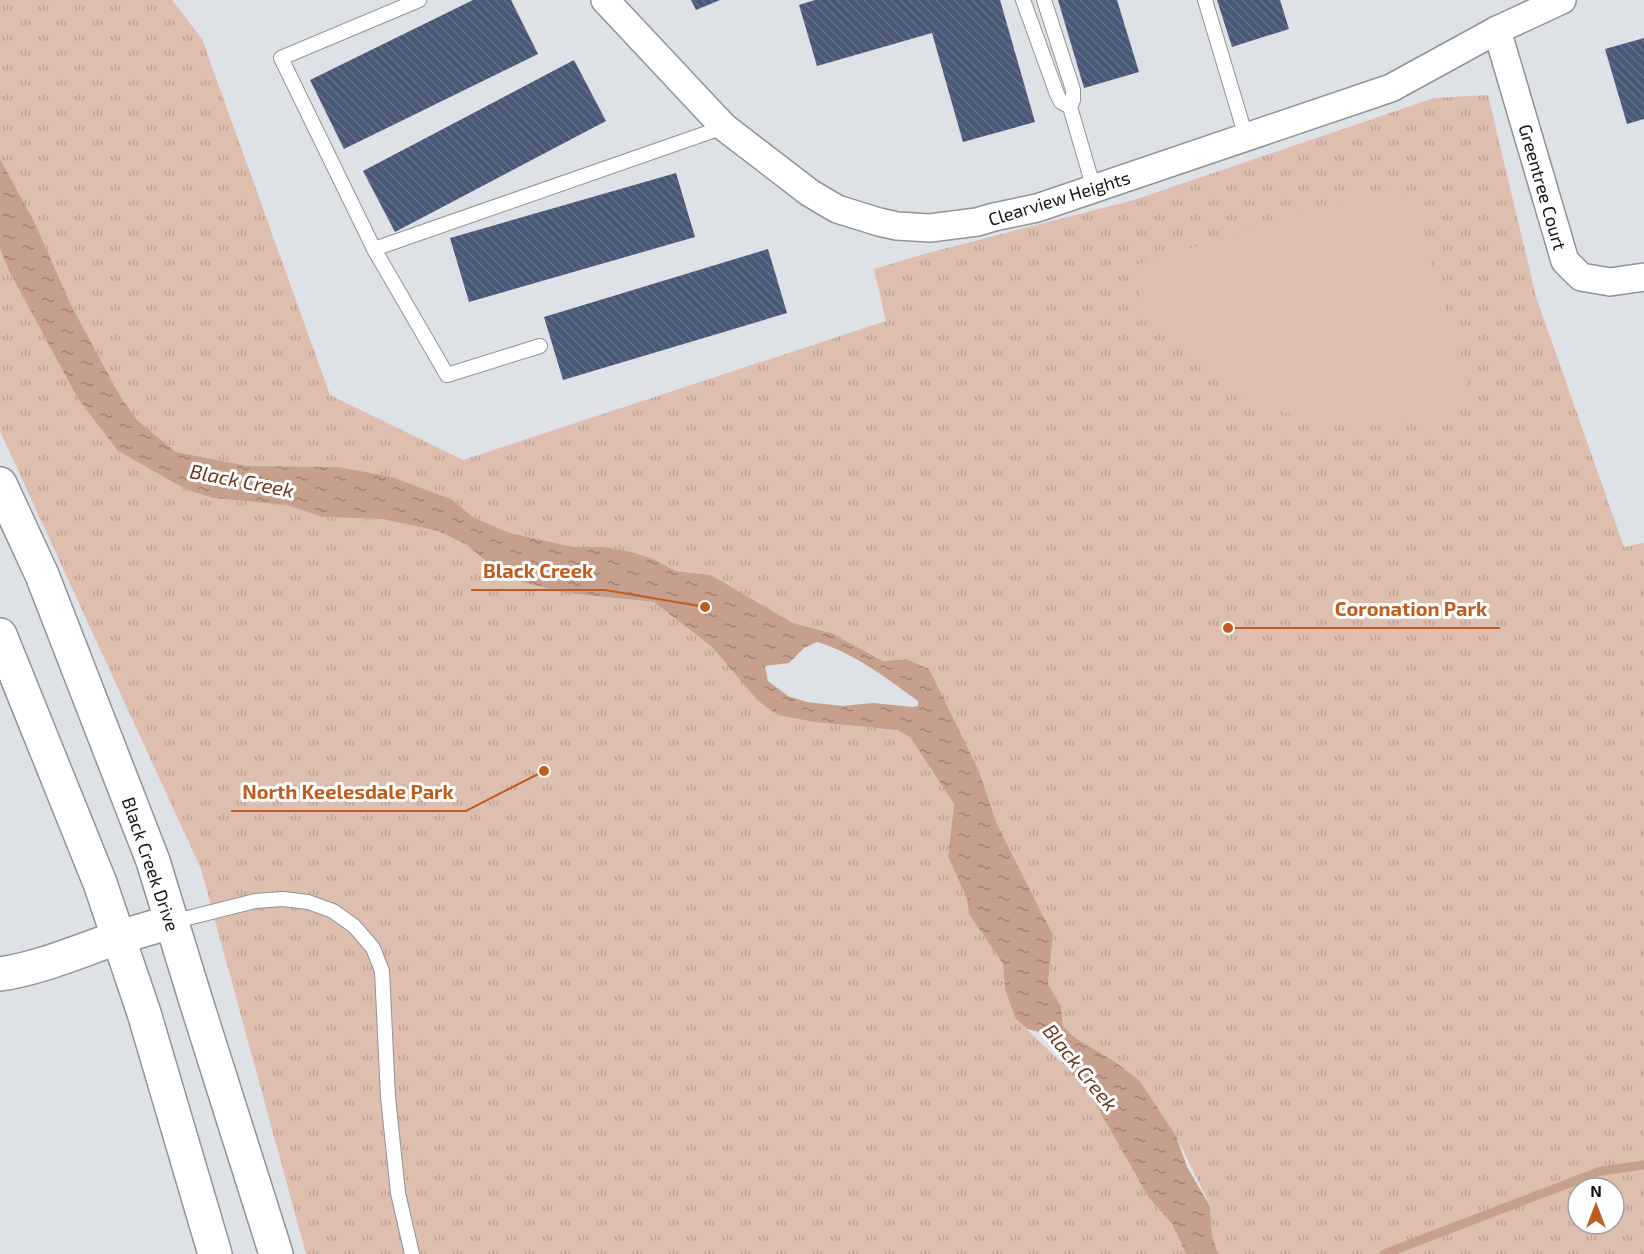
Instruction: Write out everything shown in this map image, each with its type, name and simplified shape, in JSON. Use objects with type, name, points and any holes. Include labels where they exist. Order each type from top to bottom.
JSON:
[{"type":"main road","name":"Black Creek Drive","points":[[0,484],[42,575],[153,861],[276,1254]]},
{"type":"main road","points":[[0,635],[100,883],[144,1013],[215,1254]]},
{"type":"main road","points":[[0,974],[22,970],[118,937],[172,922]]},
{"type":"street","name":"Clearview Heights","points":[[605,0],[724,127],[810,193],[837,209],[879,222],[897,226],[930,228],[977,222],[1037,208],[1391,88],[1497,30],[1562,0]]},
{"type":"street","name":"Greentree Court","points":[[1497,30],[1565,261],[1581,277],[1610,282],[1644,277]]},
{"type":"lane","points":[[419,0],[281,58],[374,249],[447,375],[540,346]]},
{"type":"lane","points":[[1023,0],[1057,94],[1061,102],[1070,107]]},
{"type":"lane","points":[[1044,0],[1072,90],[1070,107],[1094,189]]},
{"type":"lane","points":[[1205,0],[1246,137]]},
{"type":"lane","points":[[374,249],[724,127]]},
{"type":"lane","points":[[172,922],[255,902],[283,899],[308,902],[333,911],[354,927],[373,948],[382,971],[388,1097],[396,1182],[412,1254]]},
{"type":"green space","points":[[0,0],[172,0],[202,39],[330,395],[463,460],[886,321],[874,269],[1134,200],[1434,98],[1488,95],[1536,297],[1624,547],[1644,543],[1644,1254],[1218,1254],[1212,1235],[1210,1205],[1176,1136],[1140,1081],[1114,1061],[1074,1037],[1063,1026],[1061,1006],[1048,984],[1053,935],[997,824],[979,771],[906,659],[883,661],[831,633],[793,623],[711,575],[676,571],[651,558],[605,547],[574,547],[510,533],[473,517],[453,500],[338,467],[248,466],[176,452],[137,420],[120,396],[71,305],[35,223],[0,159]]},
{"type":"green space","points":[[1391,187],[1414,202],[1473,404],[1430,419],[1384,426],[1338,425],[1293,416],[1250,400],[1210,376],[1176,345],[1147,309],[1126,268]]},
{"type":"green space","points":[[0,249],[9,271],[78,399],[118,451],[187,490],[213,498],[286,505],[322,517],[382,519],[438,531],[467,545],[499,572],[522,582],[565,593],[654,602],[712,647],[758,701],[778,715],[813,722],[897,730],[910,737],[954,804],[948,857],[967,899],[969,914],[1003,964],[1005,989],[1015,1018],[1063,1064],[1079,1075],[1149,1198],[1172,1224],[1186,1254],[306,1254],[201,869],[0,431]]},
{"type":"water","points":[[0,159],[35,223],[71,305],[120,396],[137,420],[176,452],[248,466],[338,467],[392,477],[453,500],[473,517],[510,533],[574,547],[605,547],[630,552],[651,558],[676,571],[711,575],[793,623],[831,633],[883,661],[906,659],[929,669],[979,771],[997,824],[1053,935],[1048,984],[1061,1006],[1063,1026],[1074,1037],[1114,1061],[1140,1081],[1176,1136],[1187,1167],[1210,1206],[1212,1235],[1218,1254],[1186,1254],[1172,1224],[1149,1198],[1079,1075],[1063,1064],[1047,1034],[1027,1029],[1015,1018],[1005,989],[1003,964],[969,914],[967,899],[948,857],[954,804],[910,737],[897,730],[813,722],[778,715],[758,701],[712,647],[654,602],[565,593],[522,582],[499,572],[467,545],[438,531],[382,519],[322,517],[286,505],[213,498],[187,490],[118,451],[78,399],[9,271],[0,249]],"holes":[[[817,642],[831,647],[882,676],[918,701],[918,706],[873,703],[842,706],[807,702],[788,696],[768,681],[765,666],[789,663],[804,648]]]},
{"type":"building","points":[[473,0],[511,0],[538,54],[344,149],[310,80]]},
{"type":"building","points":[[691,0],[720,0],[696,10]]},
{"type":"building","points":[[815,0],[1000,0],[1035,122],[963,142],[932,33],[817,66],[799,5]]},
{"type":"building","points":[[1058,0],[1117,0],[1139,72],[1084,88]]},
{"type":"building","points":[[1217,0],[1280,0],[1289,29],[1232,47]]},
{"type":"building","points":[[1644,38],[1644,119],[1627,124],[1605,49]]},
{"type":"building","points":[[574,60],[606,121],[395,232],[363,171]]},
{"type":"building","points":[[676,173],[695,237],[469,302],[450,238]]},
{"type":"building","points":[[768,249],[787,313],[563,380],[544,317]]},
{"type":"waterway","points":[[1384,1254],[1601,1171],[1644,1165]]},
{"type":"place","name":"Black Creek","points":[[705,607]]},
{"type":"place","name":"Coronation Park","points":[[1228,628]]},
{"type":"place","name":"North Keelesdale Park","points":[[544,771]]}]
